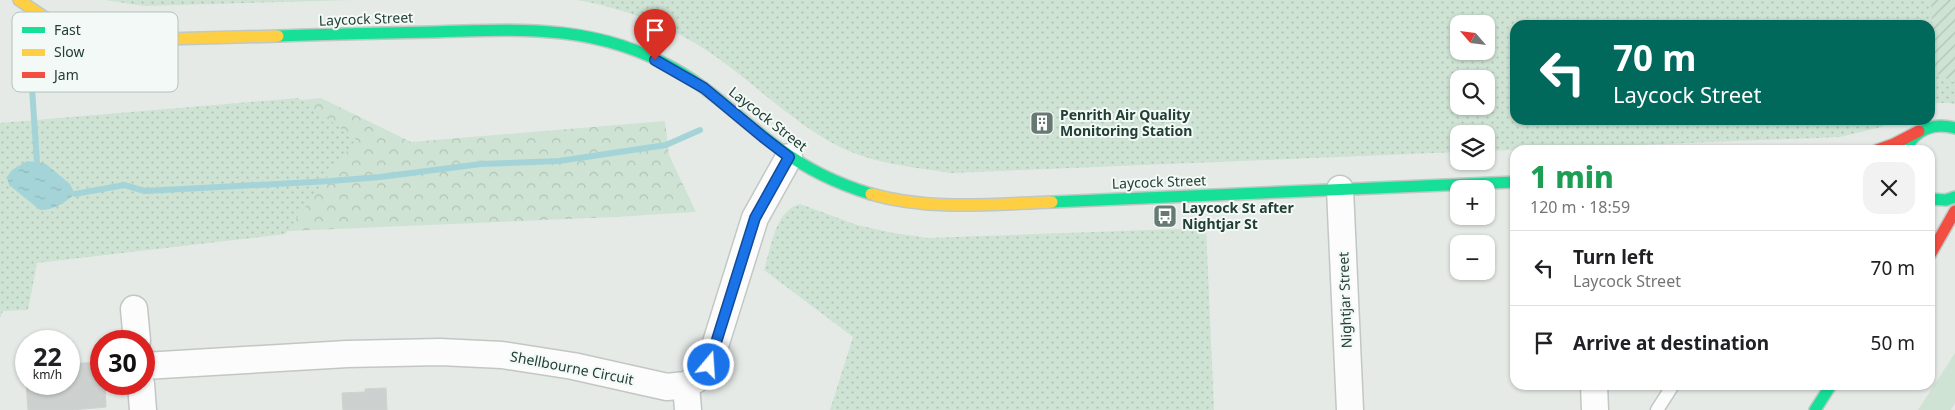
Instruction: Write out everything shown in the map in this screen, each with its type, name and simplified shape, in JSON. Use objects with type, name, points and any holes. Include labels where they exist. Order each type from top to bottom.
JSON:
[{"type":"street","name":"Laycock Street","points":[[19,0],[39,12]]},
{"type":"street","name":"Laycock Street","points":[[178,39],[524,29],[602,39],[638,52],[672,68],[704,88],[789,157],[827,178],[868,193],[912,203],[968,205],[1510,182]]},
{"type":"street","points":[[1891,145],[1920,130],[1940,125],[1955,128]]},
{"type":"street","points":[[1908,145],[1920,130]]},
{"type":"street","name":"Shellbourne Circuit","points":[[155,365],[347,354],[440,352],[502,355],[573,366],[667,387],[687,397],[697,379],[709,365],[755,218],[789,157]]},
{"type":"street","name":"Nightjar Street","points":[[1340,189],[1350,410]]},
{"type":"street","points":[[1935,199],[1946,200],[1955,197]]},
{"type":"street","points":[[1935,245],[1955,211]]},
{"type":"street","points":[[134,309],[136,330]]},
{"type":"street","points":[[1594,390],[1595,410]]},
{"type":"street","points":[[1815,410],[1828,390]]},
{"type":"street","points":[[141,395],[142,410]]},
{"type":"lane","points":[[1657,410],[1670,390]]},
{"type":"green space","points":[[105,0],[354,0],[144,6]]},
{"type":"green space","points":[[577,0],[1955,0],[1955,104],[1935,103],[1935,20],[1510,20],[1510,125],[1885,125],[1840,137],[1638,145],[1510,145],[1510,150],[1495,151],[1495,125],[1450,125],[1450,152],[951,173],[879,161],[838,146],[806,127],[703,48],[669,29],[633,14]]},
{"type":"green space","points":[[1931,0],[1955,0],[1955,83],[1935,73],[1935,20],[1932,20]]},
{"type":"green space","points":[[298,98],[356,139],[285,234],[37,263],[28,310],[3,311],[0,318],[0,123]]},
{"type":"green space","points":[[321,98],[411,142],[665,121],[669,155],[696,212],[267,232],[52,127]]},
{"type":"green space","points":[[800,204],[857,225],[928,238],[1206,228],[1214,410],[830,410],[853,337],[764,270],[779,222],[792,208]]},
{"type":"green space","points":[[1955,353],[1955,403],[1951,410],[1918,410],[1931,390],[1935,390],[1935,384]]},
{"type":"water","points":[[27,161],[46,164],[70,184],[75,194],[59,205],[50,209],[40,210],[9,185],[7,177],[12,170]]},
{"type":"building","points":[[80,363],[90,363],[90,395],[105,395],[106,407],[72,410],[28,410],[27,395],[80,395]]},
{"type":"building","points":[[386,388],[387,410],[343,410],[342,393],[365,392],[365,389]]},
{"type":"waterway","points":[[32,92],[37,163]]},
{"type":"waterway","points":[[75,194],[124,185],[145,191],[331,181],[380,177],[481,164],[559,161],[666,145],[700,130]]},
{"type":"traffic: fast","points":[[278,36],[496,30],[557,32],[616,44],[645,54],[675,69],[716,97],[791,157],[812,170],[847,186],[871,194]]},
{"type":"traffic: fast","points":[[1908,145],[1914,137],[1926,129],[1939,126],[1955,128]]},
{"type":"traffic: fast","points":[[1052,202],[1510,182]]},
{"type":"traffic: fast","points":[[1935,199],[1946,200],[1955,197]]},
{"type":"traffic: fast","points":[[1815,410],[1828,390]]},
{"type":"traffic: slow","points":[[19,0],[37,12]]},
{"type":"traffic: slow","points":[[178,39],[278,36]]},
{"type":"traffic: slow","points":[[871,194],[916,203],[938,205],[1052,202]]},
{"type":"traffic: jam","points":[[1891,145],[1919,131]]},
{"type":"traffic: jam","points":[[1935,246],[1955,211]]},
{"type":"place","name":"Penrith Air Quality Monitoring Station","points":[[1042,123]]},
{"type":"place","name":"Laycock St after Nightjar St","points":[[1165,216]]},
{"type":"route","points":[[655,60],[704,88],[789,157],[755,218],[709,365]]}]
